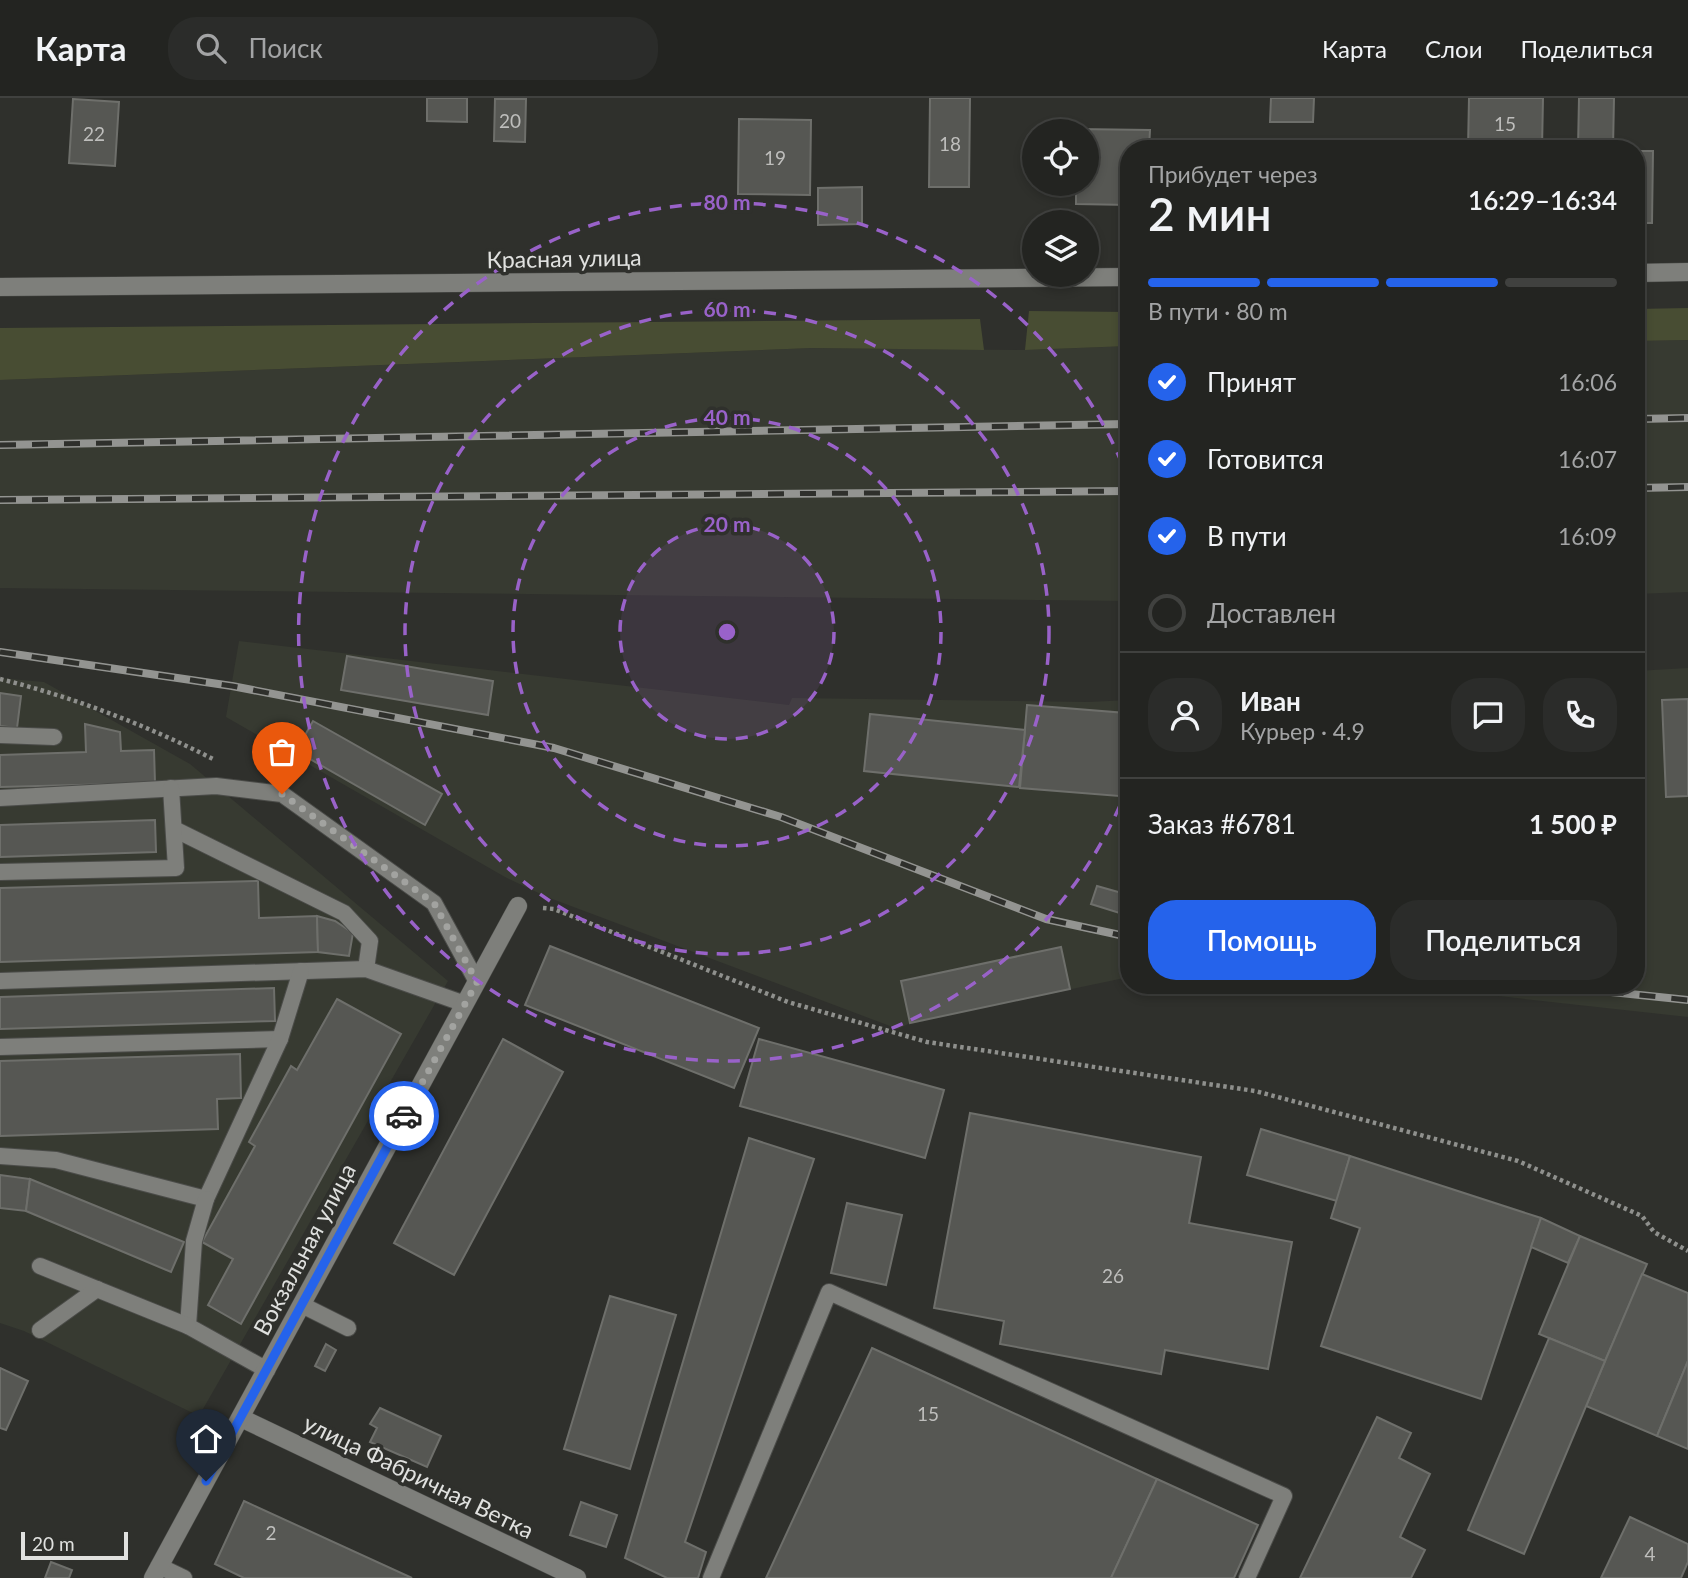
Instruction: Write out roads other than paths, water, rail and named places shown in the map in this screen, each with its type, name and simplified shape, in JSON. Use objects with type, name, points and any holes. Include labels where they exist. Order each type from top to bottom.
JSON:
[{"type":"street","points":[[1645,273],[1688,272]]},
{"type":"street","name":"Красная улица","points":[[0,287],[1120,277]]},
{"type":"street","name":"Вокзальная улица","points":[[156,1572],[518,906]]},
{"type":"street","name":"улица Фабричная Ветка","points":[[241,1418],[576,1578]]},
{"type":"lane","points":[[0,735],[54,737]]},
{"type":"lane","points":[[0,798],[216,786],[282,794],[434,903],[477,982]]},
{"type":"lane","points":[[0,872],[176,868],[171,788]]},
{"type":"lane","points":[[174,830],[344,913],[370,941],[366,969]]},
{"type":"lane","points":[[0,981],[366,969],[465,1004]]},
{"type":"lane","points":[[188,1326],[194,1241],[206,1199],[281,1039],[301,971]]},
{"type":"lane","points":[[0,1046],[281,1039]]},
{"type":"lane","points":[[0,1156],[56,1160],[206,1199]]},
{"type":"lane","points":[[40,1266],[188,1326],[267,1370]]},
{"type":"lane","points":[[40,1330],[97,1289]]},
{"type":"lane","points":[[711,1578],[829,1292],[1284,1496],[1247,1578]]},
{"type":"lane","points":[[302,1305],[348,1328]]},
{"type":"lane","points":[[156,1572],[184,1578]]},
{"type":"railway","points":[[1645,419],[1688,418]]},
{"type":"railway","points":[[0,445],[1120,424]]},
{"type":"railway","points":[[1645,488],[1688,487]]},
{"type":"railway","points":[[0,500],[1120,491]]},
{"type":"railway","points":[[0,652],[232,686],[554,748],[781,817],[1046,919],[1120,935]]},
{"type":"railway","points":[[1630,994],[1688,1000]]}]
